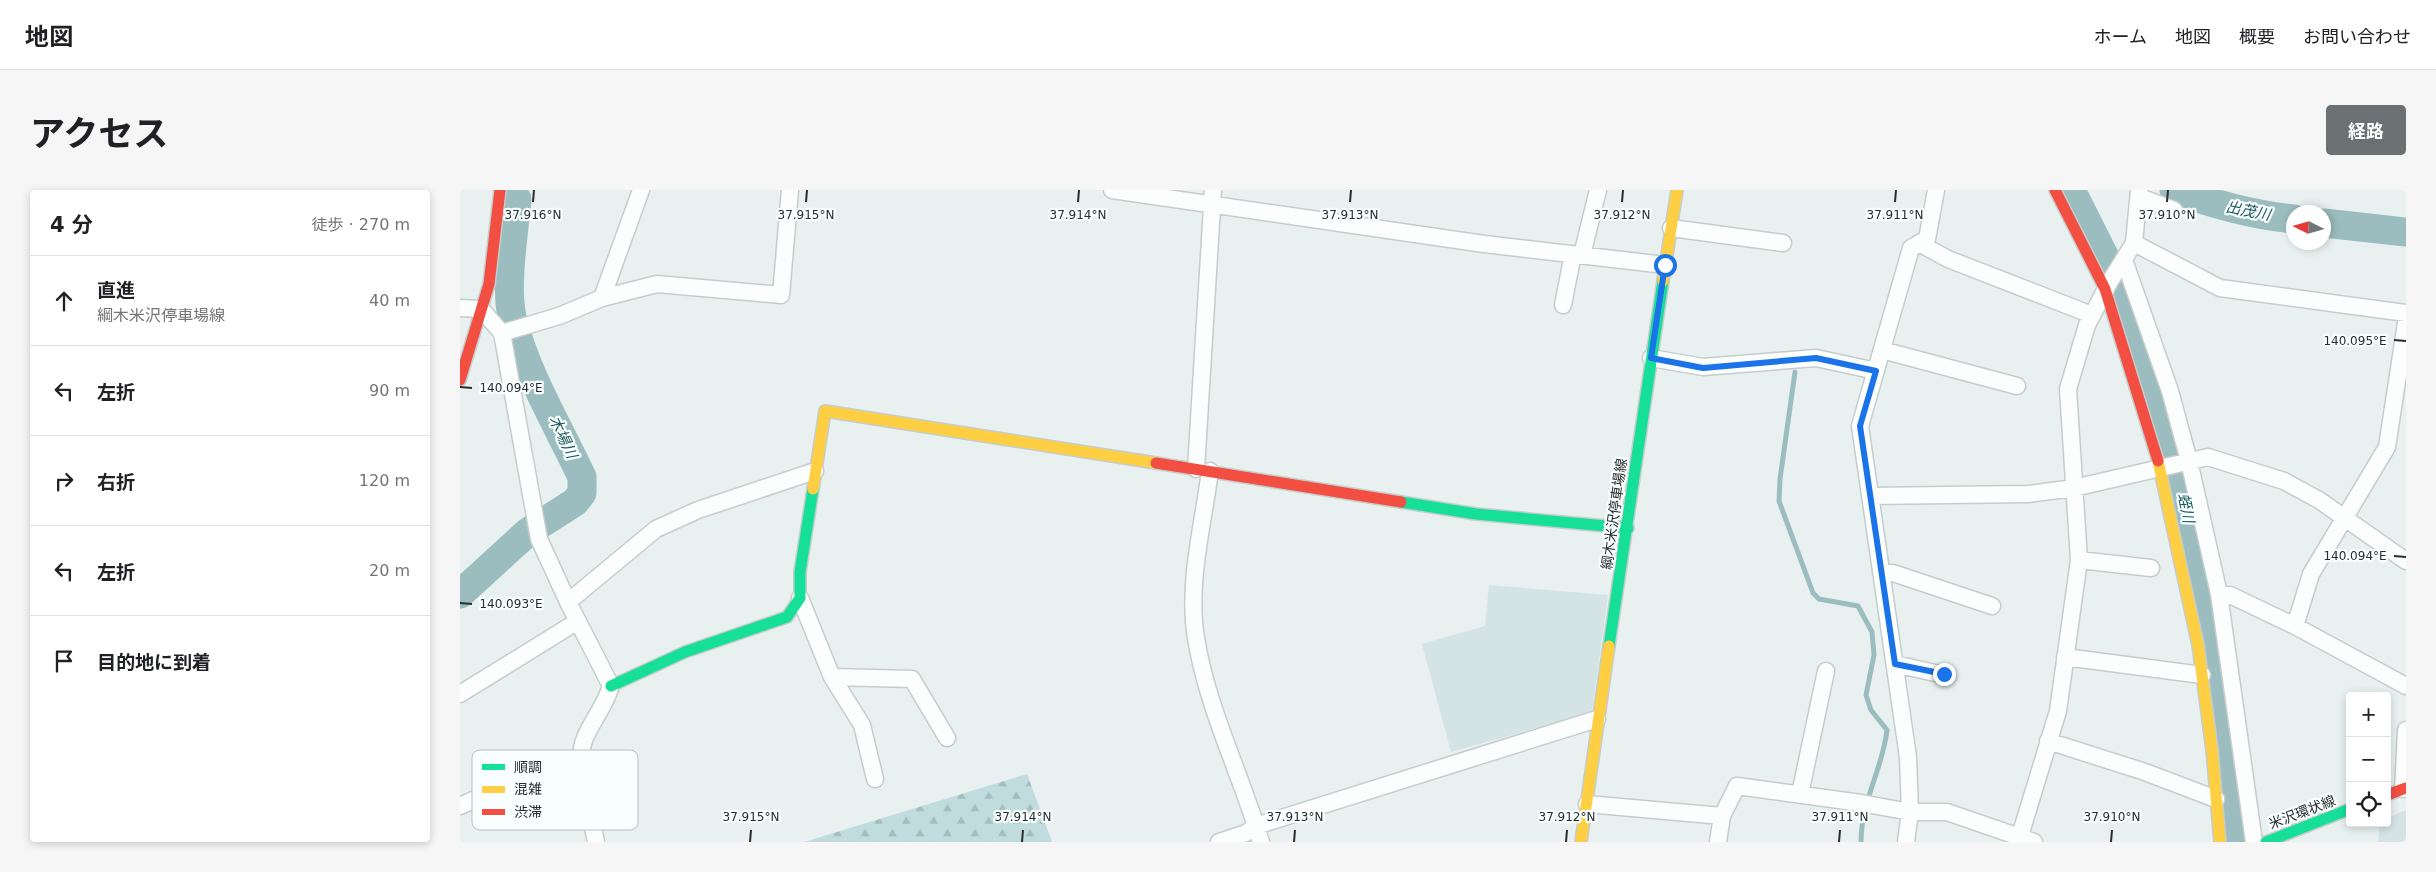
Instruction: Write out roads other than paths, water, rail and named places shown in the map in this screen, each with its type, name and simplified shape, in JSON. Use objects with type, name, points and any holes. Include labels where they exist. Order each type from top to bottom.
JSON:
[{"type":"street","points":[[460,380],[489,284],[500,190]]},
{"type":"street","points":[[602,298],[641,190]]},
{"type":"street","points":[[503,333],[559,316],[602,298],[657,284],[781,294],[790,190]]},
{"type":"street","points":[[1112,190],[1213,198],[1577,255],[1665,265]]},
{"type":"street","points":[[1563,304],[1598,190]]},
{"type":"street","name":"綱木米沢停車場線","points":[[1581,842],[1597,719],[1628,528],[1651,358],[1677,190]]},
{"type":"street","points":[[1906,842],[1910,812],[1908,757],[1860,426],[1911,248],[1926,239],[1936,190]]},
{"type":"street","points":[[2055,190],[2107,286],[2164,468],[2202,675],[2220,842]]},
{"type":"street","points":[[1718,842],[1722,816],[1737,786],[1867,804],[1910,812],[1947,812],[2027,839],[2048,741],[2058,711],[2079,560],[2068,390],[2092,315],[2107,286],[2134,243],[2139,193],[2174,210]]},
{"type":"street","points":[[1213,198],[1203,470],[1194,589],[1196,637],[1204,674],[1259,834]]},
{"type":"street","points":[[1671,228],[1783,243]]},
{"type":"street","points":[[1919,243],[1948,259],[2092,315]]},
{"type":"street","points":[[2134,243],[2220,288],[2406,313]]},
{"type":"street","points":[[2122,263],[2170,391],[2219,594],[2254,842]]},
{"type":"street","points":[[460,308],[481,309],[503,333],[540,539],[568,602],[611,686],[605,704],[584,739],[582,750]]},
{"type":"street","points":[[2294,626],[2311,574],[2340,521],[2387,447],[2406,323]]},
{"type":"street","points":[[1882,350],[2017,386]]},
{"type":"street","points":[[1651,358],[1703,368],[1816,358],[1876,371]]},
{"type":"street","points":[[875,779],[862,725],[832,677],[800,598],[800,572],[825,411],[1476,514],[1628,528]]},
{"type":"street","points":[[1870,496],[2028,494],[2074,488],[2208,457],[2284,481],[2319,500],[2406,561]]},
{"type":"street","points":[[568,602],[656,529],[698,510],[815,470]]},
{"type":"street","points":[[2079,560],[2151,568]]},
{"type":"street","points":[[1881,573],[1893,573],[1992,606]]},
{"type":"street","points":[[2219,594],[2230,595],[2294,626],[2406,686]]},
{"type":"street","points":[[611,686],[685,652],[787,617],[800,598]]},
{"type":"street","points":[[460,694],[578,622]]},
{"type":"street","points":[[2065,657],[2202,675]]},
{"type":"street","points":[[1895,664],[1944,674]]},
{"type":"street","points":[[1800,794],[1826,671]]},
{"type":"street","points":[[832,677],[912,679],[947,738]]},
{"type":"street","points":[[1219,842],[1246,833],[1259,834],[1597,719]]},
{"type":"street","points":[[2391,793],[2404,788],[2406,730]]},
{"type":"street","points":[[2048,741],[2145,772],[2216,799]]},
{"type":"street","points":[[460,806],[472,801]]},
{"type":"street","points":[[1587,804],[1722,816]]},
{"type":"street","name":"米沢環状線","points":[[2266,842],[2346,811]]},
{"type":"waterway","name":"蛭川","points":[[2071,190],[2125,297],[2175,458],[2191,521],[2211,627],[2241,842]]},
{"type":"waterway","name":"出茂川","points":[[2174,190],[2233,208],[2286,218]]},
{"type":"waterway","name":"木場川","points":[[460,594],[528,532],[575,502],[582,493],[582,477],[533,378],[512,317],[509,290],[517,199]]},
{"type":"waterway","name":"出茂川","points":[[2331,224],[2406,232]]},
{"type":"waterway","points":[[1795,372],[1780,479],[1779,501],[1813,593],[1819,599],[1858,606],[1872,632],[1874,655],[1866,695],[1871,710],[1887,730],[1885,744],[1864,813],[1861,842]]}]
